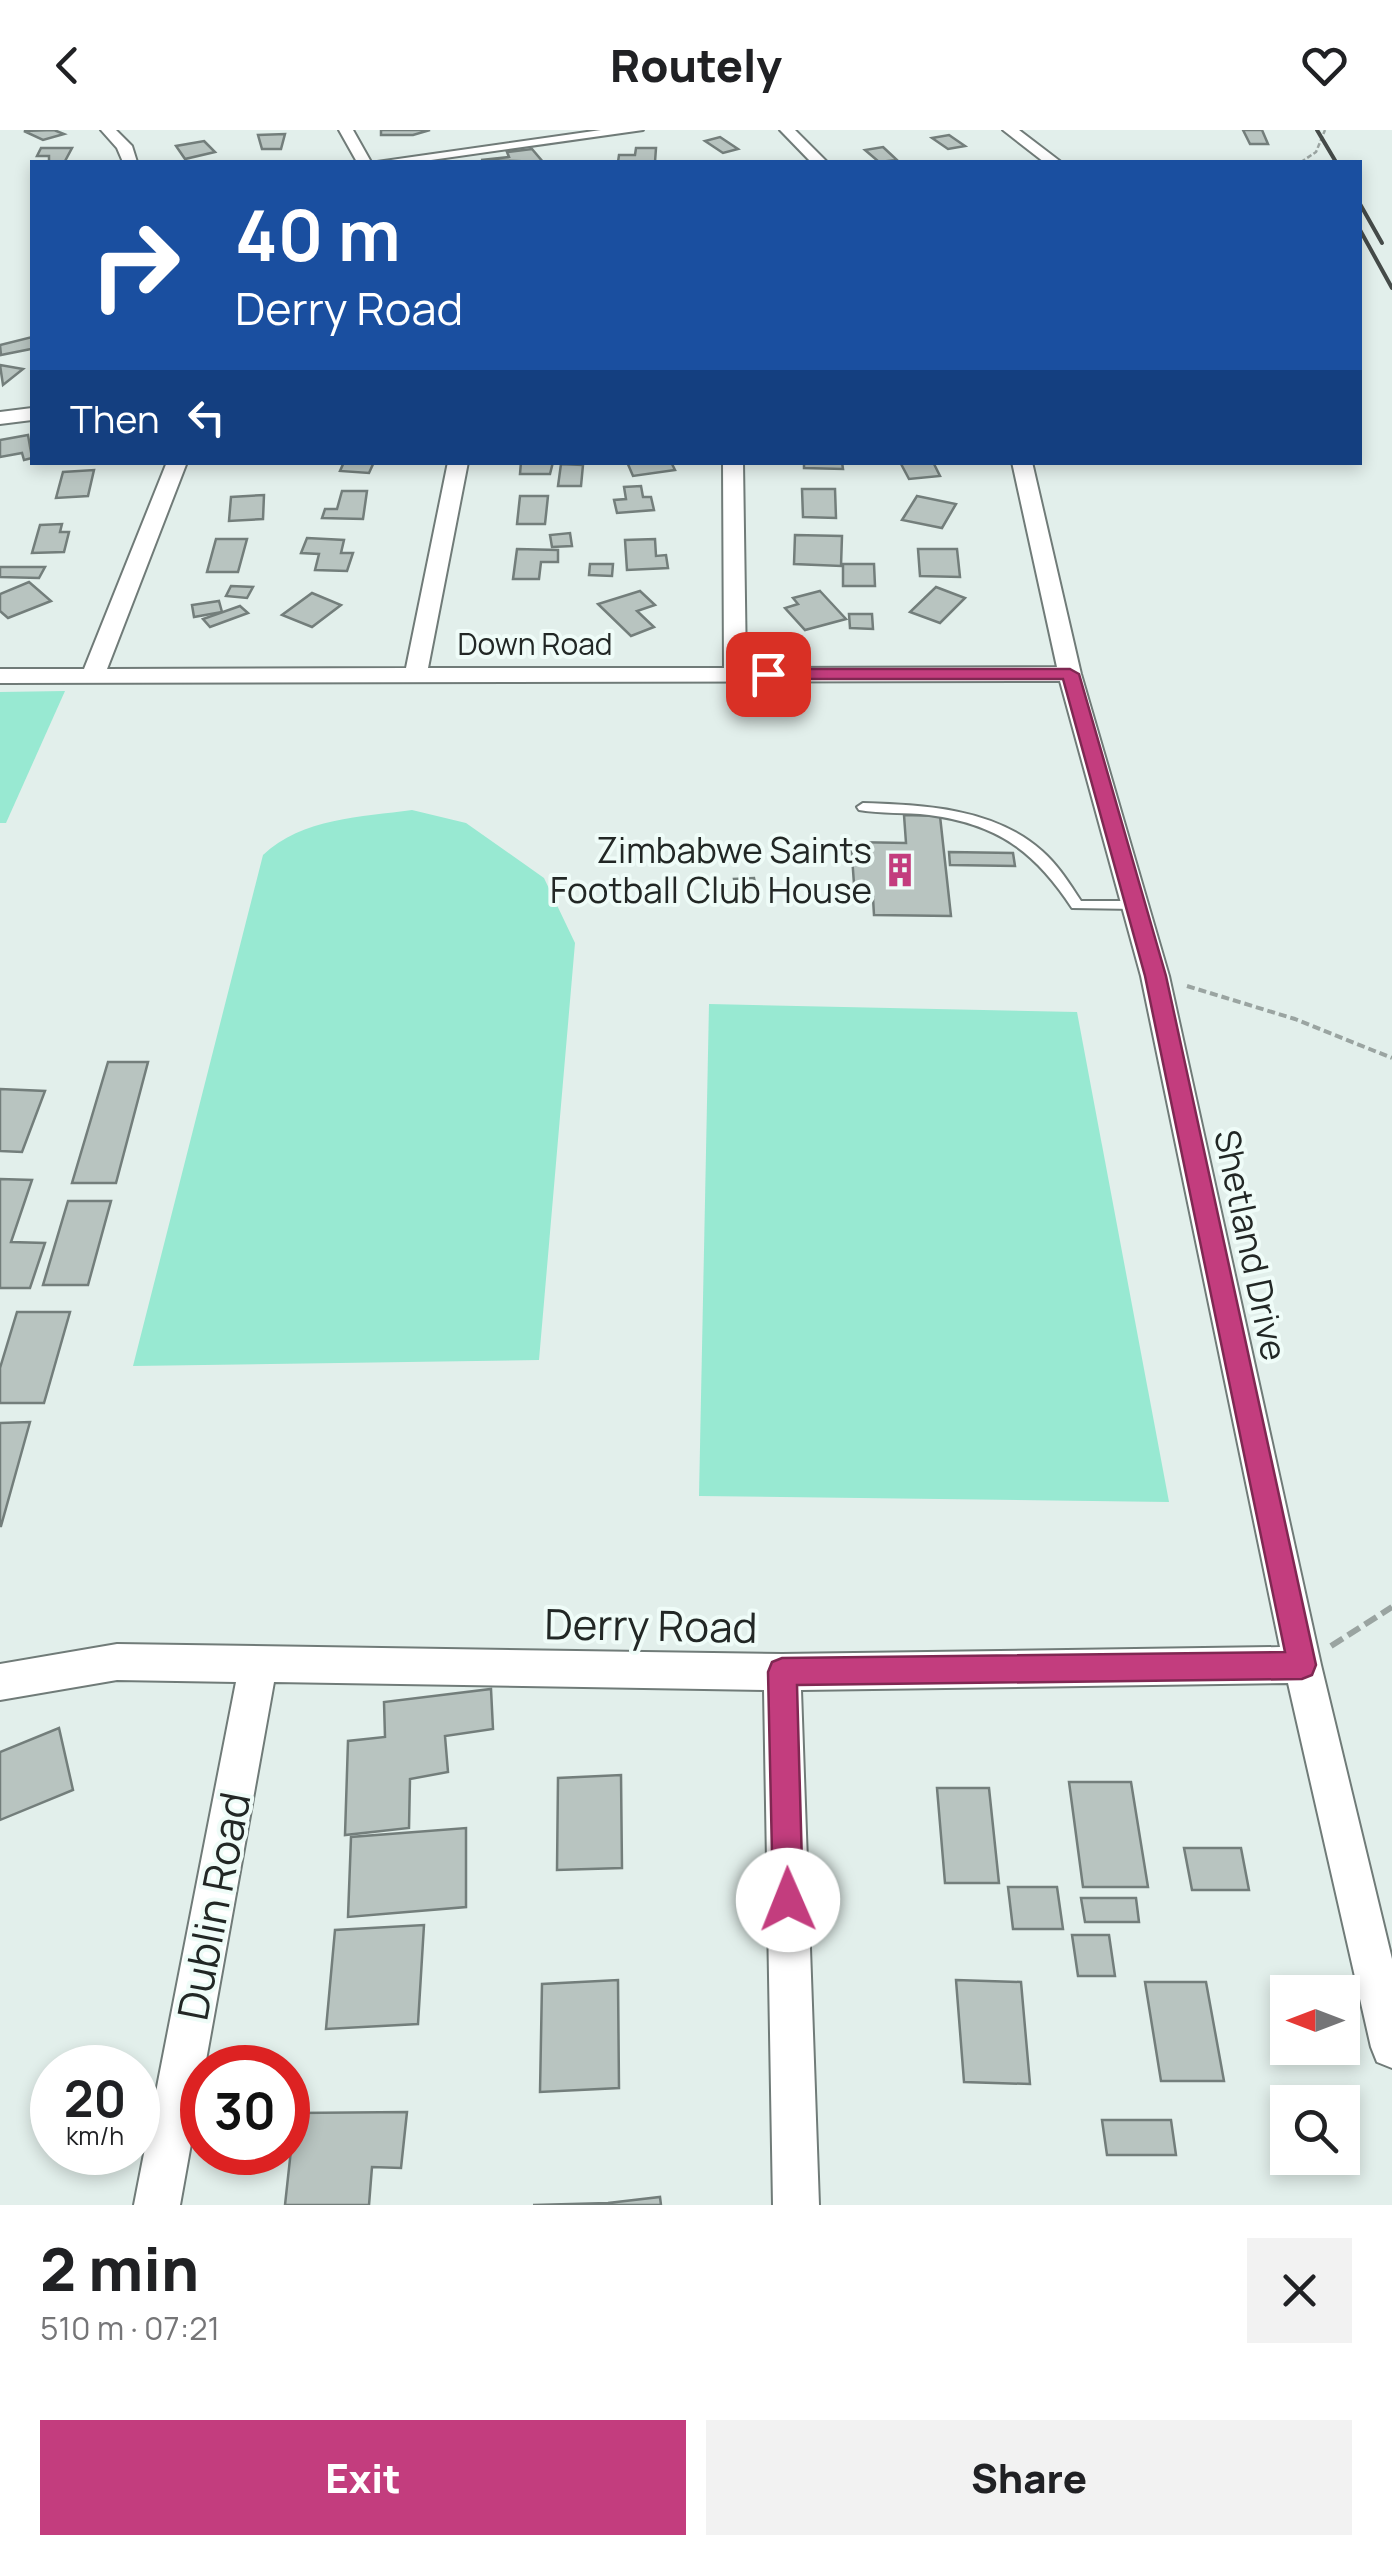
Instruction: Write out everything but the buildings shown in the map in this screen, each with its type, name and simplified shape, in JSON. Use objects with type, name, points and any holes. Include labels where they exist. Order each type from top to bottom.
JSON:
[{"type":"street","points":[[108,130],[124,146],[129,160]]},
{"type":"street","points":[[346,130],[363,160]]},
{"type":"street","points":[[402,160],[636,130]]},
{"type":"street","points":[[786,130],[817,160]]},
{"type":"street","points":[[1010,130],[1049,160]]},
{"type":"street","points":[[0,418],[30,414]]},
{"type":"street","points":[[93,676],[176,465]]},
{"type":"street","points":[[416,673],[457,465]]},
{"type":"street","points":[[734,465],[735,674]]},
{"type":"street","name":"Shetland Drive","points":[[1023,465],[1070,674],[1155,976],[1302,1665],[1392,2048]]},
{"type":"street","name":"Down Road","points":[[0,676],[1070,674]]},
{"type":"street","name":"Derry Road","points":[[0,1682],[117,1662],[782,1672],[1302,1665]]},
{"type":"street","name":"Dublin Road","points":[[158,2205],[258,1666]]},
{"type":"street","points":[[782,1672],[796,2205]]},
{"type":"lane","points":[[864,807],[923,808],[976,816],[1033,850],[1065,882],[1077,904],[1135,905]]},
{"type":"path","points":[[1303,160],[1316,152],[1325,130]]},
{"type":"path","points":[[1155,976],[1296,1019],[1392,1058]]},
{"type":"path","points":[[1302,1665],[1392,1607]]},
{"type":"green space","points":[[65,691],[6,823],[0,823],[0,692]]},
{"type":"green space","points":[[412,810],[466,823],[544,878],[575,943],[539,1360],[133,1366],[263,855],[314,826]]},
{"type":"green space","points":[[709,1004],[1077,1012],[1169,1502],[699,1496]]},
{"type":"railway","points":[[1317,130],[1335,160]]},
{"type":"railway","points":[[1362,208],[1382,243]]},
{"type":"railway","points":[[1362,234],[1392,288]]},
{"type":"place","name":"Zimbabwe Saints Football Club House","points":[[900,870]]},
{"type":"route","points":[[768,674],[1070,674],[1155,976],[1302,1665],[782,1672],[788,1900]]}]
